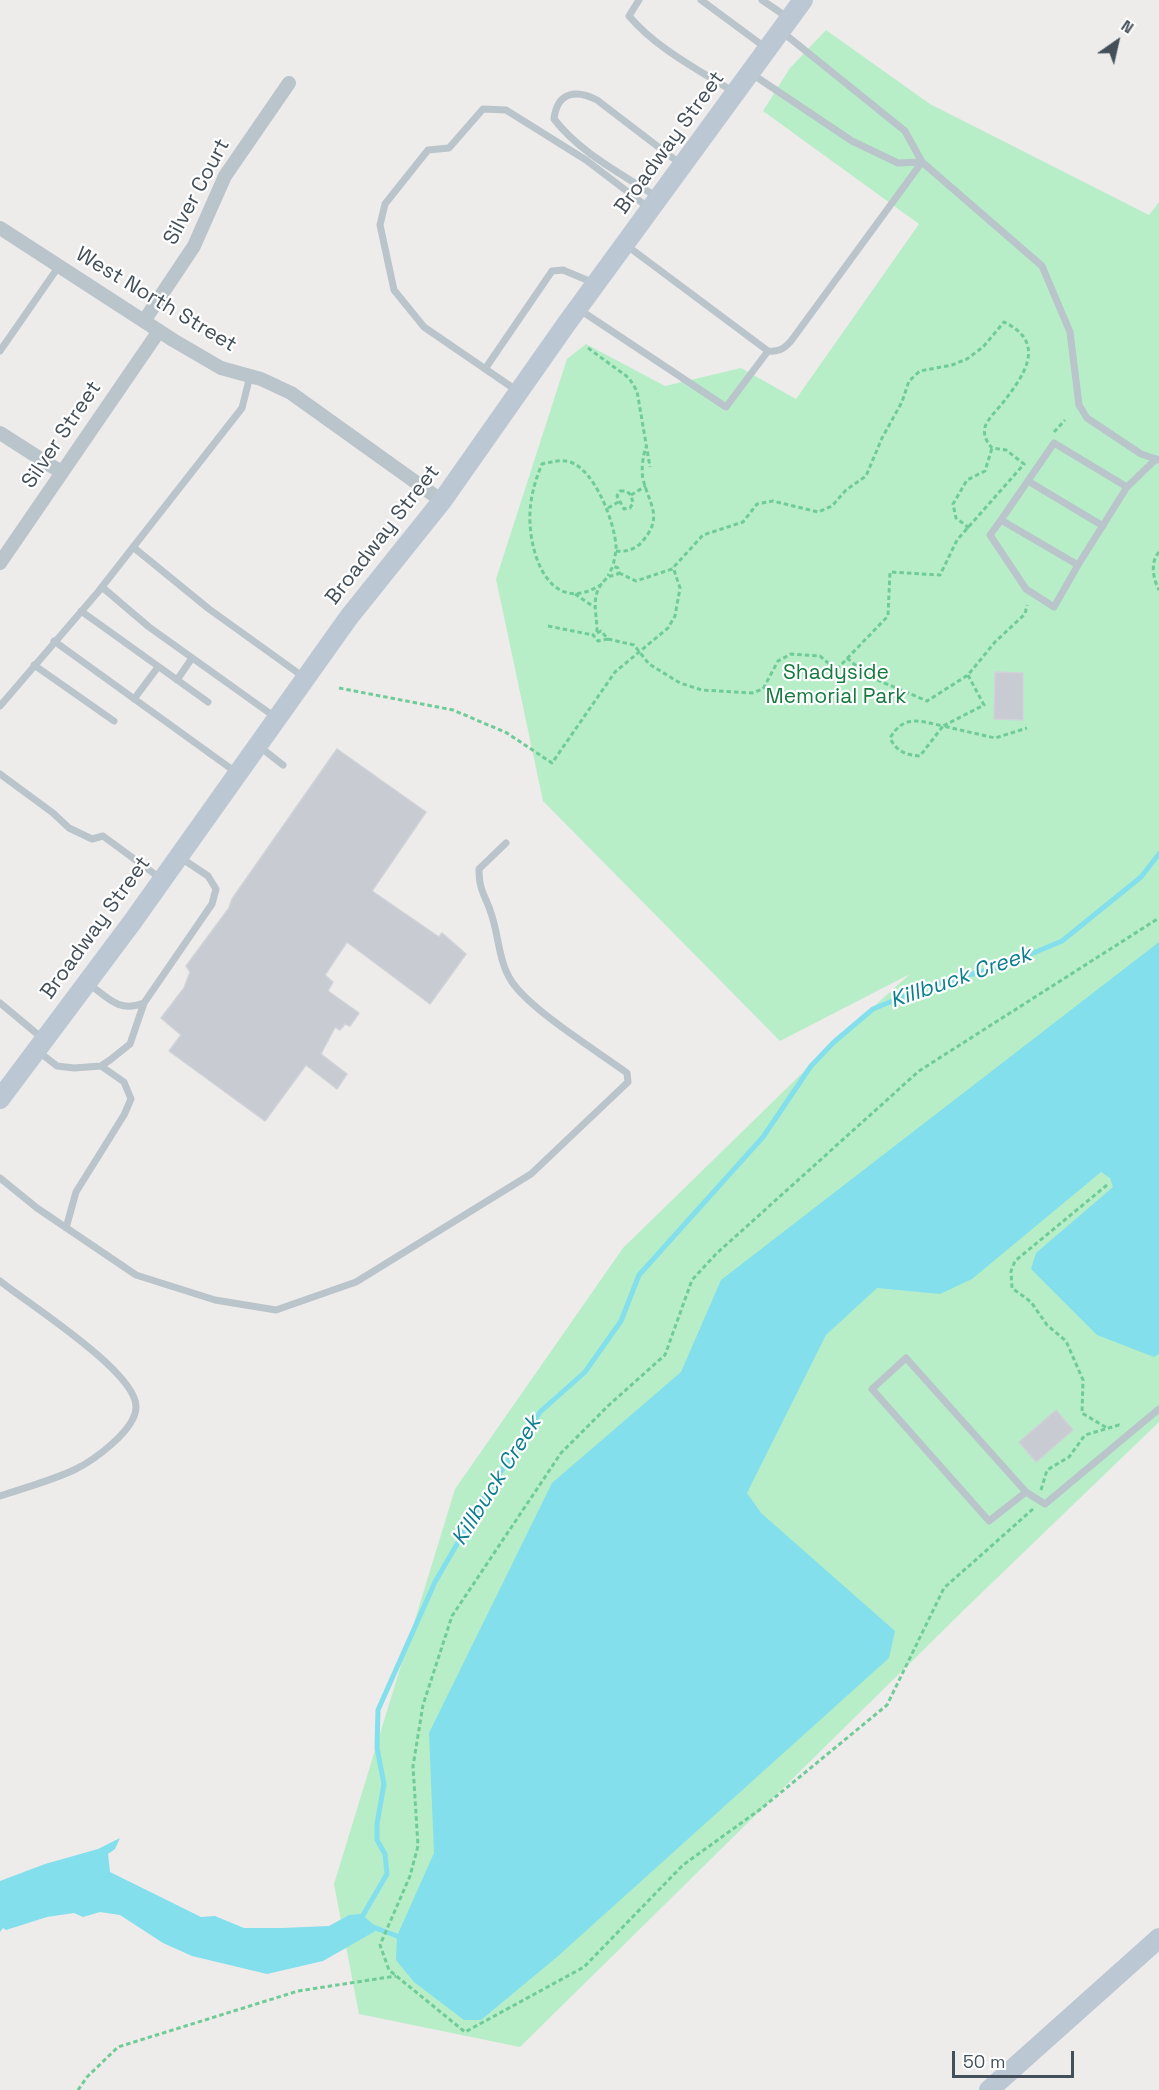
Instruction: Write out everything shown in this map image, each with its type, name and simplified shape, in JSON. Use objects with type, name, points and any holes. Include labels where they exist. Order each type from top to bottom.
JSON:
[{"type":"main road","name":"Broadway Street","points":[[0,1099],[162,880],[350,617],[442,501],[596,284],[803,0]]},
{"type":"main road","points":[[989,2090],[1159,1938]]},
{"type":"street","name":"Silver Court","points":[[144,321],[194,246],[225,176],[289,83]]},
{"type":"street","name":"West North Street","points":[[0,228],[159,331],[221,368],[250,376],[291,393],[442,501]]},
{"type":"street","name":"Silver Street","points":[[0,563],[159,331]]},
{"type":"street","points":[[0,433],[61,471]]},
{"type":"lane","points":[[639,0],[629,16],[635,24],[671,53],[736,94]]},
{"type":"lane","points":[[701,0],[768,50]]},
{"type":"lane","points":[[762,0],[785,25],[905,131],[922,162],[1042,266],[1070,332],[1080,405],[1087,418],[1141,454],[1157,460],[1127,487],[1054,608],[1026,589],[990,535],[1054,444],[1127,487]]},
{"type":"lane","points":[[751,73],[852,141],[898,163],[922,162]]},
{"type":"lane","points":[[655,204],[563,131],[554,119],[555,108],[572,92],[597,100],[683,166]]},
{"type":"lane","points":[[519,392],[424,327],[394,290],[380,225],[385,204],[428,150],[449,148],[483,109],[492,107],[506,111],[655,204]]},
{"type":"lane","points":[[625,244],[768,351],[776,352],[791,341],[922,162]]},
{"type":"lane","points":[[0,351],[59,266]]},
{"type":"lane","points":[[485,369],[552,272],[562,270],[596,284]]},
{"type":"lane","points":[[578,309],[726,407],[768,351]]},
{"type":"lane","points":[[0,705],[102,587],[242,408],[250,376]]},
{"type":"lane","points":[[1028,481],[1103,525]]},
{"type":"lane","points":[[1001,520],[1078,565]]},
{"type":"lane","points":[[133,547],[209,609],[306,679]]},
{"type":"lane","points":[[102,587],[149,627],[277,718]]},
{"type":"lane","points":[[81,611],[208,702]]},
{"type":"lane","points":[[54,642],[238,773]]},
{"type":"lane","points":[[177,680],[192,658]]},
{"type":"lane","points":[[34,665],[114,721]]},
{"type":"lane","points":[[134,699],[158,667]]},
{"type":"lane","points":[[258,746],[283,765]]},
{"type":"lane","points":[[0,774],[53,813],[69,828],[92,839],[103,836],[162,880]]},
{"type":"lane","points":[[0,1178],[66,1228],[136,1275],[215,1300],[276,1310],[356,1282],[531,1174],[628,1082],[627,1073],[525,998],[511,981],[501,958],[492,914],[479,889],[479,869],[506,843]]},
{"type":"lane","points":[[101,1066],[130,1044],[144,1003],[212,904],[216,889],[208,876],[178,857]]},
{"type":"lane","points":[[87,983],[116,1005],[131,1008],[144,1003]]},
{"type":"lane","points":[[0,1003],[57,1066],[101,1066],[124,1082],[130,1099],[124,1115],[76,1192],[66,1228]]},
{"type":"lane","points":[[0,1281],[86,1345],[121,1377],[131,1391],[137,1406],[133,1419],[120,1436],[92,1459],[60,1476],[0,1496]]},
{"type":"lane","points":[[1026,1492],[988,1521],[872,1389],[906,1358],[1026,1492],[1045,1504],[1159,1409]]},
{"type":"path","points":[[613,566],[618,568],[620,573],[636,581],[656,576],[674,567],[703,535],[743,522],[757,504],[774,501],[818,512],[832,506],[846,490],[866,476],[882,438],[902,402],[909,381],[920,371],[952,365],[967,359],[983,347],[1004,322],[1018,329],[1029,343],[1029,358],[1016,386],[985,426],[985,439],[992,448],[1006,450],[1024,464]]},
{"type":"path","points":[[588,348],[629,378],[637,391],[650,467]]},
{"type":"path","points":[[1051,435],[1065,420]]},
{"type":"path","points":[[615,551],[624,552],[637,547],[651,531],[655,519],[643,469],[646,445]]},
{"type":"path","points":[[969,528],[956,518],[953,504],[967,480],[985,471],[992,448]]},
{"type":"path","points":[[594,607],[574,594],[551,586],[541,570],[530,524],[533,486],[542,464],[558,460],[573,462],[590,480],[608,508],[615,551],[613,566],[596,593],[595,633],[598,641],[608,639],[634,645],[649,664],[680,683],[702,690],[752,693],[763,689],[778,661],[791,654],[819,656],[836,670],[888,616],[890,572],[940,575],[957,540],[1030,457]]},
{"type":"path","points":[[631,495],[646,486]]},
{"type":"path","points":[[620,491],[626,491],[631,495],[633,503],[630,508],[624,509],[620,501],[617,496],[620,491]]},
{"type":"path","points":[[608,508],[620,501]]},
{"type":"path","points":[[1159,552],[1155,556],[1153,580],[1159,590]]},
{"type":"path","points":[[339,688],[453,710],[507,733],[552,762],[615,672],[639,650],[657,638],[675,616],[680,588],[674,567]]},
{"type":"path","points":[[608,576],[620,573]]},
{"type":"path","points":[[574,594],[594,590],[602,584]]},
{"type":"path","points":[[847,658],[868,676],[927,701],[968,675],[995,642],[1025,614],[1026,605]]},
{"type":"path","points":[[548,626],[595,633],[601,631],[608,639]]},
{"type":"path","points":[[968,675],[984,705],[943,726],[920,756],[906,755],[894,746],[890,738],[897,726],[915,720],[943,726],[995,738],[1027,728]]},
{"type":"path","points":[[1132,1431],[1119,1425],[1085,1435],[1069,1457],[1047,1470],[1041,1484],[1040,1501],[1030,1513],[944,1588],[887,1706],[762,1808],[683,1865],[584,1967],[465,2032],[388,1970],[380,1945],[410,1876],[418,1846],[413,1766],[423,1705],[452,1616],[561,1453],[664,1355],[692,1280],[716,1254],[920,1071],[1159,918]]},
{"type":"path","points":[[1107,1185],[1015,1261],[1011,1271],[1012,1288],[1031,1302],[1047,1325],[1066,1341],[1076,1358],[1083,1380],[1082,1413],[1107,1428]]},
{"type":"path","points":[[78,2090],[87,2076],[118,2047],[298,1991],[396,1976]]},
{"type":"green space","name":"Shadyside Memorial Park","points":[[826,30],[930,104],[1149,215],[1159,202],[1159,1422],[969,1605],[520,2047],[359,2014],[334,1884],[455,1489],[623,1248],[834,1042],[910,974],[780,1041],[543,801],[496,579],[567,359],[586,344],[665,386],[741,368],[796,399],[919,224],[763,111],[790,68]]},
{"type":"water","points":[[1159,942],[1159,1354],[1154,1357],[1097,1335],[1031,1269],[1036,1253],[1113,1187],[1110,1178],[1101,1172],[972,1279],[940,1294],[877,1288],[826,1335],[747,1493],[761,1513],[895,1631],[889,1658],[557,1957],[481,2020],[464,2020],[414,1982],[396,1960],[397,1936],[434,1853],[429,1733],[552,1483],[681,1372],[721,1280]]},
{"type":"water","points":[[120,1838],[115,1849],[108,1854],[110,1872],[201,1917],[215,1916],[244,1928],[282,1928],[329,1926],[349,1915],[361,1914],[379,1929],[323,1961],[267,1974],[192,1956],[163,1943],[120,1915],[100,1912],[83,1917],[74,1913],[47,1917],[6,1930],[3,1928],[0,1932],[0,1881],[45,1864],[98,1849]]},
{"type":"building","points":[[995,672],[1023,673],[1023,720],[994,719]]},
{"type":"building","points":[[337,749],[426,812],[372,891],[439,937],[442,933],[466,954],[430,1004],[347,942],[325,975],[333,982],[328,991],[359,1013],[350,1026],[345,1024],[340,1030],[335,1027],[321,1054],[347,1074],[337,1089],[306,1065],[265,1121],[169,1051],[181,1035],[161,1018],[184,988],[190,972],[186,966],[229,908],[232,899]]},
{"type":"building","points":[[1056,1410],[1073,1430],[1036,1462],[1019,1442]]},
{"type":"waterway","name":"Killbuck Creek","points":[[359,1922],[387,1874],[385,1854],[377,1840],[377,1824],[384,1784],[377,1748],[378,1710],[435,1582],[485,1496],[540,1412],[585,1372],[621,1321],[639,1275],[763,1137],[811,1066],[834,1042],[873,1009],[926,987],[1005,965],[1062,941],[1141,877],[1159,854]]},
{"type":"waterway","points":[[373,1927],[397,1936]]}]
